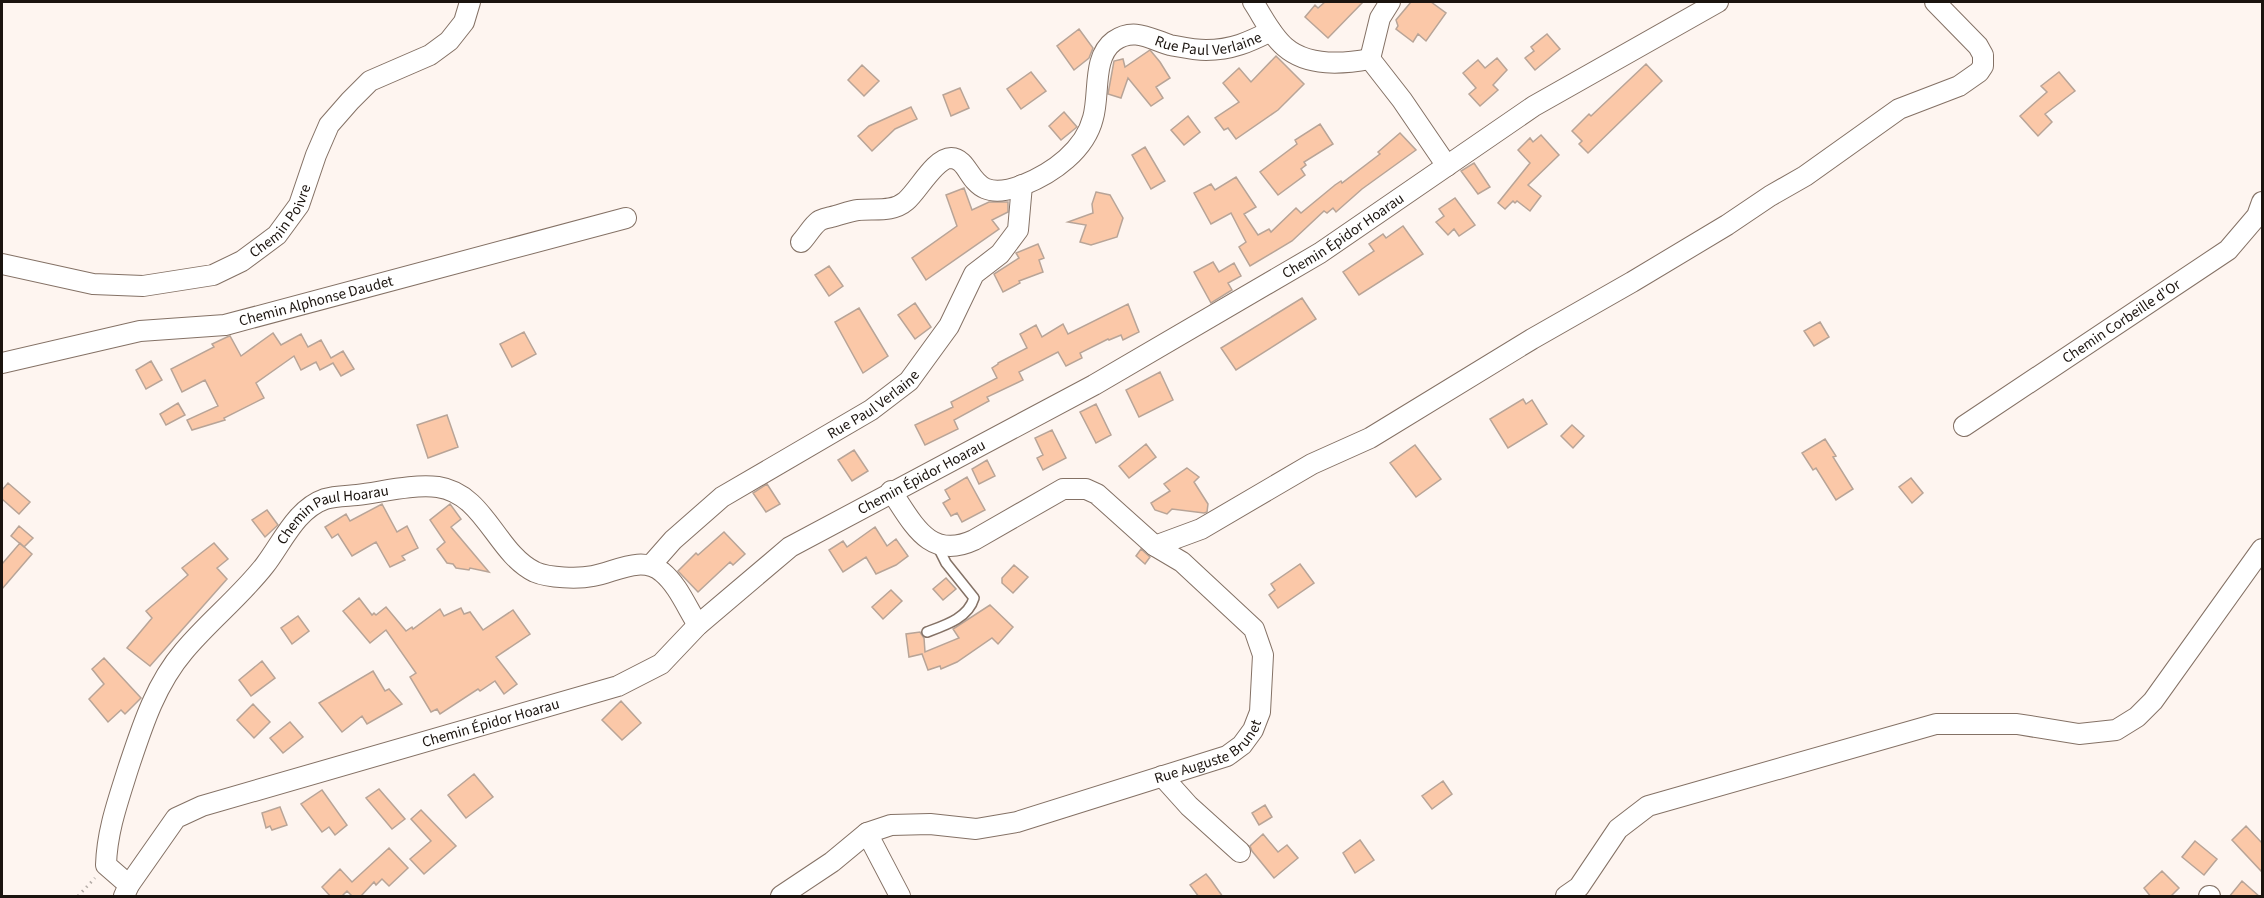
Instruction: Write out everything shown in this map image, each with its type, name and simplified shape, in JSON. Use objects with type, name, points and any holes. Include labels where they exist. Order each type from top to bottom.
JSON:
[{"type":"street","name":"Chemin Poivre","points":[[2,264],[93,284],[143,286],[213,275],[242,261],[277,235],[299,205],[329,125],[350,101],[370,81],[430,55],[449,41],[464,22],[470,2]]},
{"type":"street","name":"Rue Paul Verlaine","points":[[1253,2],[1271,31],[1287,48],[1313,60],[1341,64],[1370,59]]},
{"type":"street","points":[[1390,2],[1380,18],[1370,59],[1402,100],[1447,166]]},
{"type":"street","name":"Chemin Épidor Hoarau","points":[[126,891],[176,818],[202,806],[618,686],[661,664],[698,625],[790,547],[891,491],[1094,385],[1310,259],[1534,106],[1718,2]]},
{"type":"street","points":[[1155,546],[1201,529],[1312,464],[1370,438],[1532,339],[1727,225],[1804,176],[1899,109],[1959,86],[1971,78],[1983,66],[1983,55],[1978,46],[1935,2]]},
{"type":"street","name":"Rue Paul Verlaine","points":[[801,242],[819,220],[856,210],[888,210],[905,202],[938,164],[947,158],[962,162],[971,179],[985,189],[993,191],[1022,185],[1068,158],[1083,141],[1093,120],[1100,61],[1113,42],[1123,36],[1146,35],[1170,45],[1206,50],[1241,46],[1271,31]]},
{"type":"street","name":"Rue Paul Verlaine","points":[[651,566],[673,540],[722,497],[872,410],[909,381],[949,326],[974,274],[1000,255],[1018,230],[1022,185]]},
{"type":"street","name":"Chemin Corbeille d'Or","points":[[1964,426],[2228,250],[2257,216],[2262,202]]},
{"type":"street","name":"Chemin Alphonse Daudet","points":[[2,363],[140,331],[225,326],[626,218]]},
{"type":"street","name":"Chemin Paul Hoarau","points":[[106,865],[112,819],[146,717],[160,683],[183,651],[264,566],[296,521],[325,499],[436,487],[450,490],[473,505],[518,559],[535,572],[563,577],[593,576],[628,566],[651,566]]},
{"type":"street","name":"Rue Auguste Brunet","points":[[781,897],[832,862],[867,833],[891,825],[930,824],[976,829],[1017,822],[1227,756],[1242,745],[1253,730],[1260,712],[1263,655],[1254,629],[1182,562],[1155,546],[1097,494],[1086,489],[1063,489],[962,546],[949,547],[937,544]]},
{"type":"street","points":[[891,491],[917,529],[925,538],[937,544]]},
{"type":"street","points":[[1566,897],[1579,887],[1618,828],[1648,807],[1936,724],[2017,724],[2079,734],[2116,730],[2137,717],[2152,701],[2262,549]]},
{"type":"street","points":[[651,566],[661,571],[669,579],[698,625]]},
{"type":"street","points":[[1162,776],[1189,806],[1240,852]]},
{"type":"street","points":[[867,833],[900,897]]},
{"type":"street","points":[[106,865],[126,891]]},
{"type":"lane","points":[[927,632],[965,613],[971,607],[974,598],[946,563],[937,544]]},
{"type":"path","points":[[78,897],[106,865]]},
{"type":"building","points":[[1325,2],[1363,2],[1328,38],[1305,17],[1315,5],[1318,8]]},
{"type":"building","points":[[1411,2],[1431,2],[1446,13],[1426,41],[1418,34],[1413,42],[1396,29],[1398,26],[1396,20]]},
{"type":"building","points":[[1079,29],[1093,48],[1089,58],[1074,70],[1057,46]]},
{"type":"building","points":[[1547,34],[1560,49],[1535,70],[1525,58],[1534,51],[1531,47]]},
{"type":"building","points":[[1150,50],[1170,78],[1156,87],[1163,98],[1151,106],[1128,78],[1121,98],[1108,94],[1114,61],[1123,59],[1125,67]]},
{"type":"building","points":[[1276,56],[1304,84],[1278,110],[1236,139],[1228,128],[1224,130],[1215,118],[1239,102],[1223,83],[1239,68],[1251,82]]},
{"type":"building","points":[[1497,58],[1507,70],[1493,85],[1498,90],[1480,106],[1469,94],[1476,88],[1463,73],[1478,60],[1485,68]]},
{"type":"building","points":[[1646,64],[1662,81],[1588,153],[1579,144],[1582,141],[1572,131]]},
{"type":"building","points":[[862,65],[879,81],[864,96],[848,80]]},
{"type":"building","points":[[1031,72],[1046,91],[1021,109],[1007,89]]},
{"type":"building","points":[[2059,72],[2075,91],[2045,114],[2052,122],[2038,136],[2020,116],[2047,92],[2041,86]]},
{"type":"building","points":[[960,88],[969,108],[951,116],[943,95]]},
{"type":"building","points":[[911,107],[917,119],[895,129],[872,151],[858,136],[869,126]]},
{"type":"building","points":[[1064,112],[1077,127],[1061,140],[1049,126]]},
{"type":"building","points":[[1188,116],[1200,132],[1184,145],[1171,130]]},
{"type":"building","points":[[1320,124],[1333,144],[1304,162],[1306,165],[1301,169],[1305,175],[1278,195],[1260,172],[1297,144],[1295,140]]},
{"type":"building","points":[[1400,133],[1416,150],[1362,189],[1336,212],[1333,208],[1327,213],[1324,211],[1292,241],[1250,266],[1239,247],[1246,242],[1231,213],[1211,224],[1194,193],[1211,184],[1215,190],[1236,177],[1256,207],[1244,214],[1258,235],[1269,229],[1271,232],[1296,208],[1301,213],[1335,185],[1341,181],[1342,183],[1380,154],[1378,152]]},
{"type":"building","points":[[1541,135],[1559,155],[1528,185],[1541,196],[1530,211],[1517,201],[1515,203],[1513,201],[1505,209],[1498,203],[1530,163],[1518,150],[1530,138],[1533,142]]},
{"type":"building","points":[[1145,147],[1165,181],[1151,189],[1132,155]]},
{"type":"building","points":[[1474,163],[1490,187],[1478,194],[1461,171]]},
{"type":"building","points":[[964,188],[972,210],[989,202],[1008,202],[1008,212],[992,220],[999,229],[926,280],[912,258],[957,226],[946,195]]},
{"type":"building","points":[[1096,192],[1110,195],[1123,218],[1117,237],[1091,245],[1080,242],[1086,225],[1068,222],[1093,213],[1092,204]]},
{"type":"building","points":[[1455,198],[1475,225],[1459,236],[1454,229],[1448,235],[1436,222],[1444,216],[1439,209]]},
{"type":"building","points":[[1403,226],[1423,254],[1359,295],[1343,272],[1374,251],[1369,244],[1383,234],[1386,238]]},
{"type":"building","points":[[1038,244],[1044,258],[1039,260],[1043,272],[1019,281],[1020,283],[1003,292],[994,274],[1019,258],[1016,253]]},
{"type":"building","points":[[1213,262],[1219,272],[1234,263],[1241,276],[1228,283],[1232,290],[1211,303],[1194,272]]},
{"type":"building","points":[[829,266],[843,286],[829,296],[815,275]]},
{"type":"building","points":[[1302,298],[1316,319],[1236,370],[1221,348]]},
{"type":"building","points":[[915,303],[931,327],[915,339],[898,315]]},
{"type":"building","points":[[1128,304],[1139,332],[1123,340],[1121,335],[1108,339],[1080,353],[1082,358],[1066,366],[1058,352],[1019,372],[1023,380],[987,397],[989,401],[954,420],[958,429],[925,445],[915,425],[953,407],[951,402],[997,378],[992,368],[1027,348],[1020,334],[1036,325],[1042,337],[1063,324],[1068,334]]},
{"type":"building","points":[[859,308],[888,356],[863,373],[835,322]]},
{"type":"building","points":[[1820,322],[1829,337],[1814,346],[1804,331]]},
{"type":"building","points":[[524,332],[536,354],[512,367],[500,344]]},
{"type":"building","points":[[273,333],[281,345],[301,334],[308,347],[321,340],[331,358],[343,351],[354,369],[341,376],[333,363],[320,370],[316,362],[301,370],[294,356],[256,383],[264,398],[224,418],[225,420],[192,430],[187,420],[218,406],[205,380],[182,392],[171,369],[214,347],[212,344],[227,337],[230,336],[241,356]]},
{"type":"building","points":[[151,361],[162,380],[146,389],[136,370]]},
{"type":"building","points":[[1160,372],[1173,400],[1139,417],[1126,390]]},
{"type":"building","points":[[1523,399],[1526,404],[1532,400],[1547,424],[1508,448],[1490,419]]},
{"type":"building","points":[[178,403],[185,415],[166,425],[160,414]]},
{"type":"building","points":[[1096,404],[1111,435],[1096,443],[1080,412]]},
{"type":"building","points":[[447,415],[458,447],[428,458],[417,425]]},
{"type":"building","points":[[1572,425],[1584,436],[1573,448],[1561,436]]},
{"type":"building","points":[[1052,430],[1066,458],[1043,470],[1037,458],[1043,455],[1035,438]]},
{"type":"building","points":[[1825,439],[1836,456],[1833,457],[1853,489],[1836,500],[1816,468],[1813,470],[1802,453]]},
{"type":"building","points":[[1146,444],[1156,457],[1129,478],[1119,466]]},
{"type":"building","points":[[1415,445],[1441,479],[1416,497],[1390,463]]},
{"type":"building","points":[[854,450],[868,471],[852,481],[838,460]]},
{"type":"building","points":[[987,460],[995,476],[979,484],[972,469]]},
{"type":"building","points":[[1187,468],[1199,477],[1194,482],[1208,504],[1207,512],[1172,509],[1167,514],[1155,510],[1151,503],[1170,491],[1164,484]]},
{"type":"building","points":[[967,477],[985,510],[962,522],[957,513],[951,516],[943,503],[950,499],[945,490]]},
{"type":"building","points":[[1911,478],[1923,493],[1912,503],[1899,487]]},
{"type":"building","points":[[8,483],[30,502],[19,514],[2,499],[2,490]]},
{"type":"building","points":[[767,484],[780,504],[766,512],[753,493]]},
{"type":"building","points":[[382,504],[397,532],[407,526],[418,548],[402,556],[405,560],[390,567],[376,542],[352,556],[338,534],[332,538],[325,527],[346,514],[350,521]]},
{"type":"building","points":[[450,504],[461,519],[451,527],[489,572],[456,568],[453,564],[447,563],[437,549],[445,542],[430,520]]},
{"type":"building","points":[[267,510],[278,525],[265,537],[252,520]]},
{"type":"building","points":[[19,526],[33,538],[24,547],[11,536]]},
{"type":"building","points":[[875,527],[887,546],[896,539],[908,556],[896,565],[876,574],[866,557],[843,572],[829,550],[843,541],[847,547]]},
{"type":"building","points":[[724,532],[745,554],[733,565],[730,562],[698,592],[678,571],[696,553],[698,555]]},
{"type":"building","points":[[20,543],[32,554],[2,589],[2,564]]},
{"type":"building","points":[[214,543],[228,559],[217,568],[227,579],[150,666],[127,648],[152,618],[146,611],[188,575],[182,568]]},
{"type":"building","points":[[1141,549],[1150,557],[1145,564],[1136,556]]},
{"type":"building","points":[[1300,564],[1314,583],[1278,608],[1269,595],[1275,590],[1271,584]]},
{"type":"building","points":[[1014,565],[1028,577],[1013,593],[1002,583],[1002,578]]},
{"type":"building","points":[[946,578],[956,589],[943,600],[933,589]]},
{"type":"building","points":[[891,590],[902,601],[883,619],[872,607]]},
{"type":"building","points":[[359,598],[372,615],[374,613],[376,615],[386,607],[406,631],[412,627],[413,629],[440,609],[444,616],[461,608],[464,614],[470,612],[483,630],[513,610],[530,634],[496,657],[517,684],[504,694],[495,681],[480,691],[478,689],[440,714],[437,709],[431,712],[410,677],[416,673],[386,630],[370,643],[343,611]]},
{"type":"building","points":[[990,605],[1013,627],[998,644],[992,638],[957,662],[941,669],[940,666],[928,670],[922,654],[909,657],[906,634],[920,632],[924,638],[925,652],[959,638],[953,629]]},
{"type":"building","points":[[298,616],[309,631],[292,644],[281,628]]},
{"type":"building","points":[[104,658],[141,698],[125,714],[121,710],[108,722],[89,699],[104,684],[92,669]]},
{"type":"building","points":[[262,661],[275,678],[251,696],[239,680]]},
{"type":"building","points":[[373,671],[385,691],[389,689],[402,704],[367,724],[362,716],[342,732],[319,703]]},
{"type":"building","points":[[621,701],[641,723],[622,740],[602,720]]},
{"type":"building","points":[[253,704],[270,722],[254,738],[237,720]]},
{"type":"building","points":[[290,722],[303,737],[283,753],[270,738]]},
{"type":"building","points":[[474,774],[493,797],[466,818],[448,795]]},
{"type":"building","points":[[1443,781],[1452,794],[1432,809],[1422,796]]},
{"type":"building","points":[[379,789],[405,819],[392,829],[366,798]]},
{"type":"building","points":[[322,790],[347,825],[335,835],[329,827],[322,832],[301,804]]},
{"type":"building","points":[[1265,805],[1272,817],[1259,825],[1252,813]]},
{"type":"building","points":[[280,807],[287,825],[272,830],[270,826],[266,828],[262,813]]},
{"type":"building","points":[[421,810],[456,846],[424,874],[410,859],[431,841],[411,819]]},
{"type":"building","points":[[2246,826],[2262,843],[2262,872],[2232,840]]},
{"type":"building","points":[[1263,834],[1278,852],[1287,845],[1298,858],[1274,878],[1250,846]]},
{"type":"building","points":[[1360,840],[1374,860],[1355,873],[1343,853]]},
{"type":"building","points":[[2195,841],[2217,859],[2204,875],[2182,857]]},
{"type":"building","points":[[389,848],[408,868],[389,886],[382,879],[376,885],[374,882],[360,897],[353,897],[347,891],[341,897],[331,897],[322,887],[340,869],[352,882]]},
{"type":"building","points":[[2162,871],[2179,888],[2170,897],[2151,897],[2144,888]]},
{"type":"building","points":[[1206,874],[1223,897],[1199,897],[1190,885]]},
{"type":"building","points":[[2242,881],[2260,897],[2229,897]]}]
